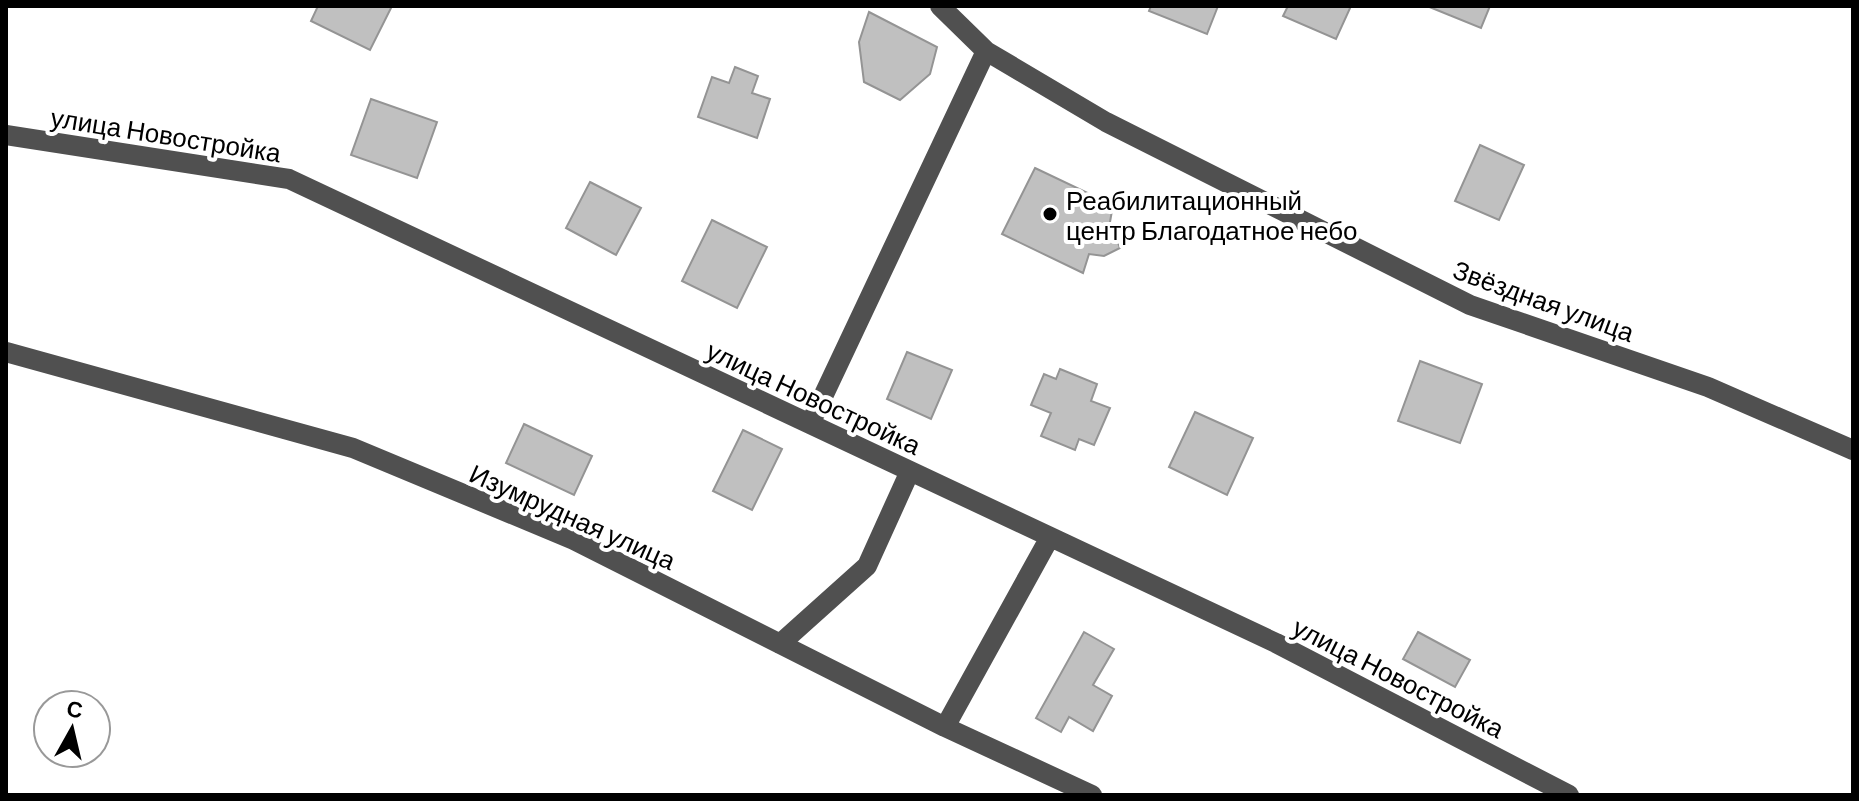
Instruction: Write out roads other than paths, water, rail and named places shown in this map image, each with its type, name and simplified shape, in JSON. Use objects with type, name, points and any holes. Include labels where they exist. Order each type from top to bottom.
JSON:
[{"type":"street","name":"Звёздная улица","points":[[940,6],[986,51],[1106,122],[1470,305],[1708,387],[1853,450]]},
{"type":"street","points":[[810,424],[986,51]]},
{"type":"street","name":"улица Новостройка","points":[[6,135],[289,179],[1276,643],[1569,795]]},
{"type":"street","name":"Изумрудная улица","points":[[6,352],[353,448],[574,540],[945,727],[1092,795]]},
{"type":"street","points":[[780,644],[867,566],[910,471]]},
{"type":"street","points":[[945,727],[1050,537]]},
{"type":"place","name":"Реабилитационный центр Благодатное небо","points":[[1050,214]]}]
